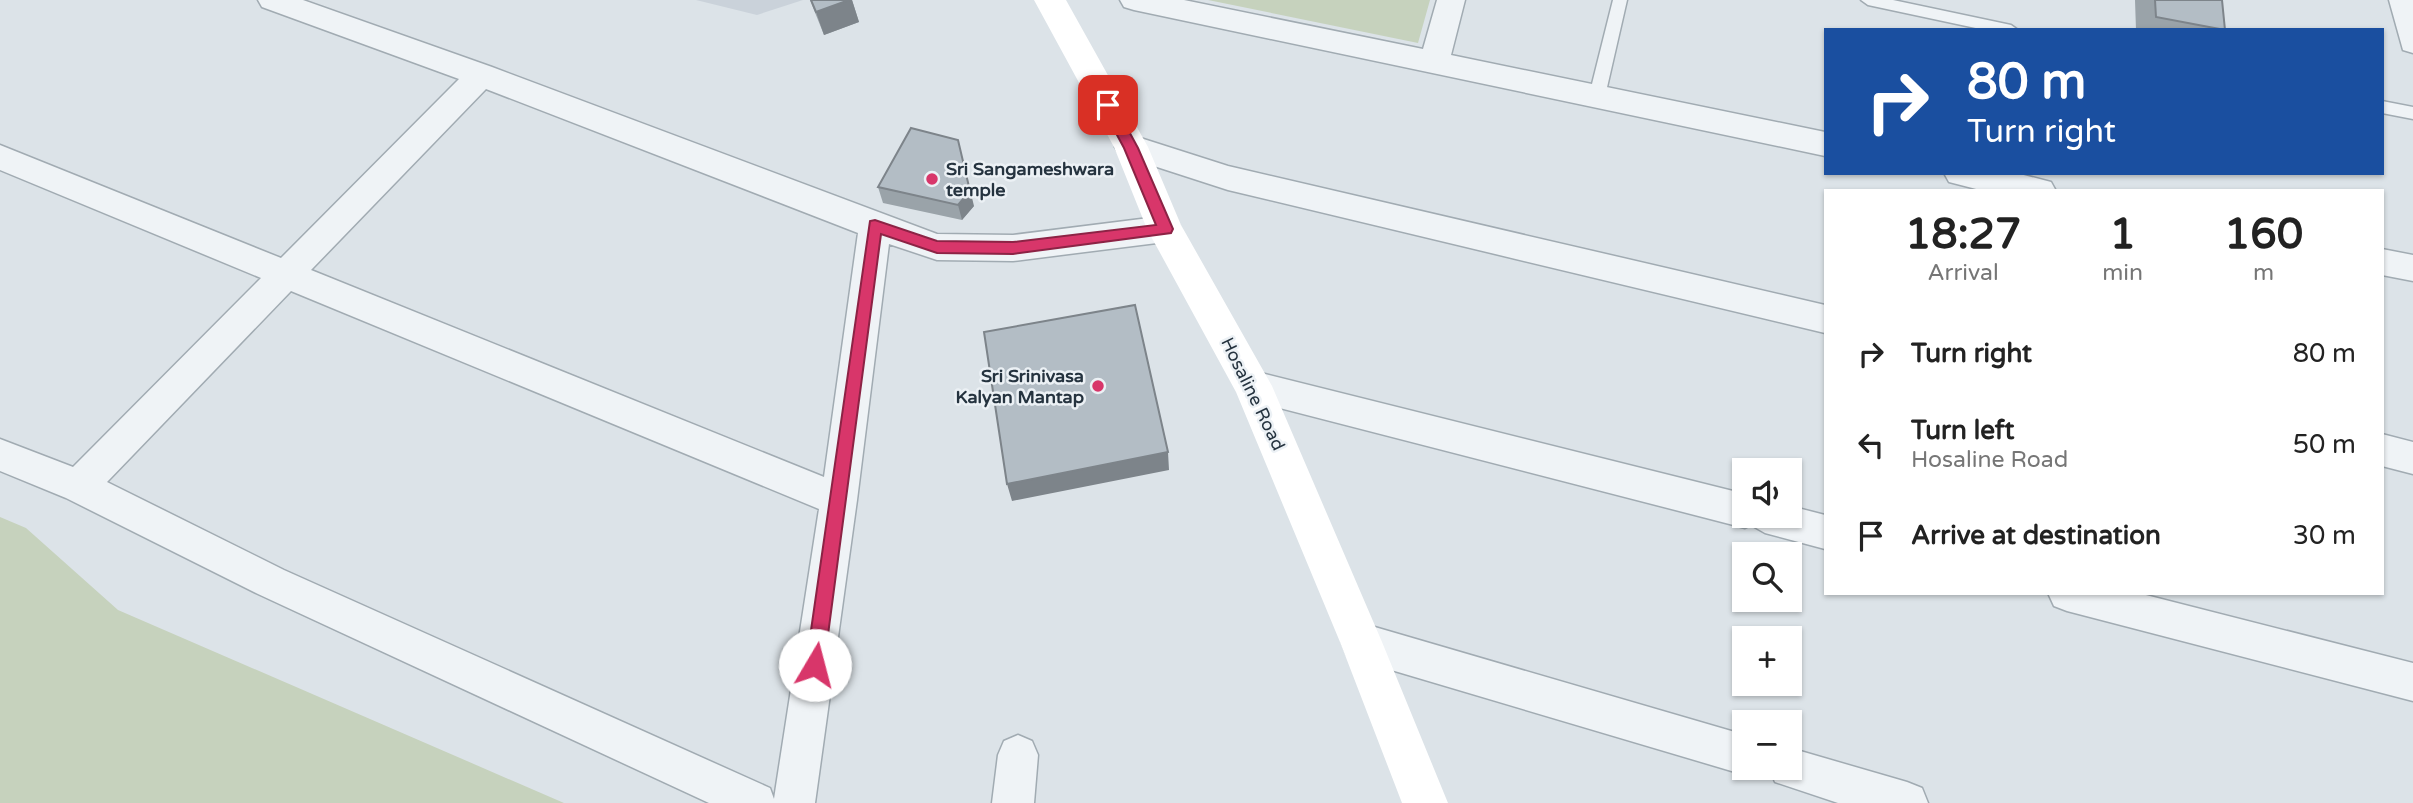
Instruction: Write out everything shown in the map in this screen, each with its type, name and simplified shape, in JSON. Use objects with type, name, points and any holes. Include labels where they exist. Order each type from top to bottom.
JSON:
[{"type":"street","points":[[272,0],[481,75],[875,226],[937,247],[1013,248],[1165,229]]},
{"type":"street","name":"Hosaline Road","points":[[1050,0],[1131,148],[1165,229],[1253,386],[1361,642],[1425,803]]},
{"type":"street","points":[[1434,62],[1451,0]]},
{"type":"street","points":[[2403,0],[2413,42]]},
{"type":"street","points":[[1140,1],[1824,144]]},
{"type":"street","points":[[79,486],[481,75]]},
{"type":"street","points":[[1131,148],[1228,178],[1824,319]]},
{"type":"street","points":[[0,157],[839,500]]},
{"type":"street","points":[[1969,175],[2031,189]]},
{"type":"street","points":[[794,803],[839,500],[875,226]]},
{"type":"street","points":[[2384,262],[2413,268]]},
{"type":"street","points":[[1253,386],[1732,508]]},
{"type":"street","points":[[2384,451],[2413,458]]},
{"type":"street","points":[[0,455],[79,486],[271,582],[755,803]]},
{"type":"street","points":[[1802,526],[1824,532]]},
{"type":"street","points":[[2075,595],[2413,682]]},
{"type":"street","points":[[1361,642],[1732,751]]},
{"type":"street","points":[[1013,803],[1018,755]]},
{"type":"street","points":[[1802,772],[1907,803]]},
{"type":"lane","points":[[1597,96],[1620,0]]},
{"type":"lane","points":[[1868,0],[2001,28]]},
{"type":"lane","points":[[2384,107],[2413,113]]},
{"type":"shaded area","points":[[696,0],[803,0],[757,15]]},
{"type":"green space","points":[[1208,0],[1430,0],[1418,43]]},
{"type":"green space","points":[[0,517],[26,528],[118,610],[564,803],[0,803]]},
{"type":"building","points":[[811,0],[849,0],[816,12]]},
{"type":"building","points":[[2155,0],[2222,0],[2225,28],[2214,28],[2156,17]]},
{"type":"building","name":"Sri Sangameshwara temple","points":[[911,128],[958,140],[970,191],[958,205],[878,187]]},
{"type":"building","points":[[1135,305],[1168,452],[1007,484],[984,332]]},
{"type":"place","name":"Sri Sangameshwara temple","points":[[932,179]]},
{"type":"place","name":"Sri Srinivasa Kalyan Mantap","points":[[1098,386]]},
{"type":"route","points":[[815,665],[875,226],[937,247],[1013,248],[1165,229],[1131,148],[1108,105]]}]
